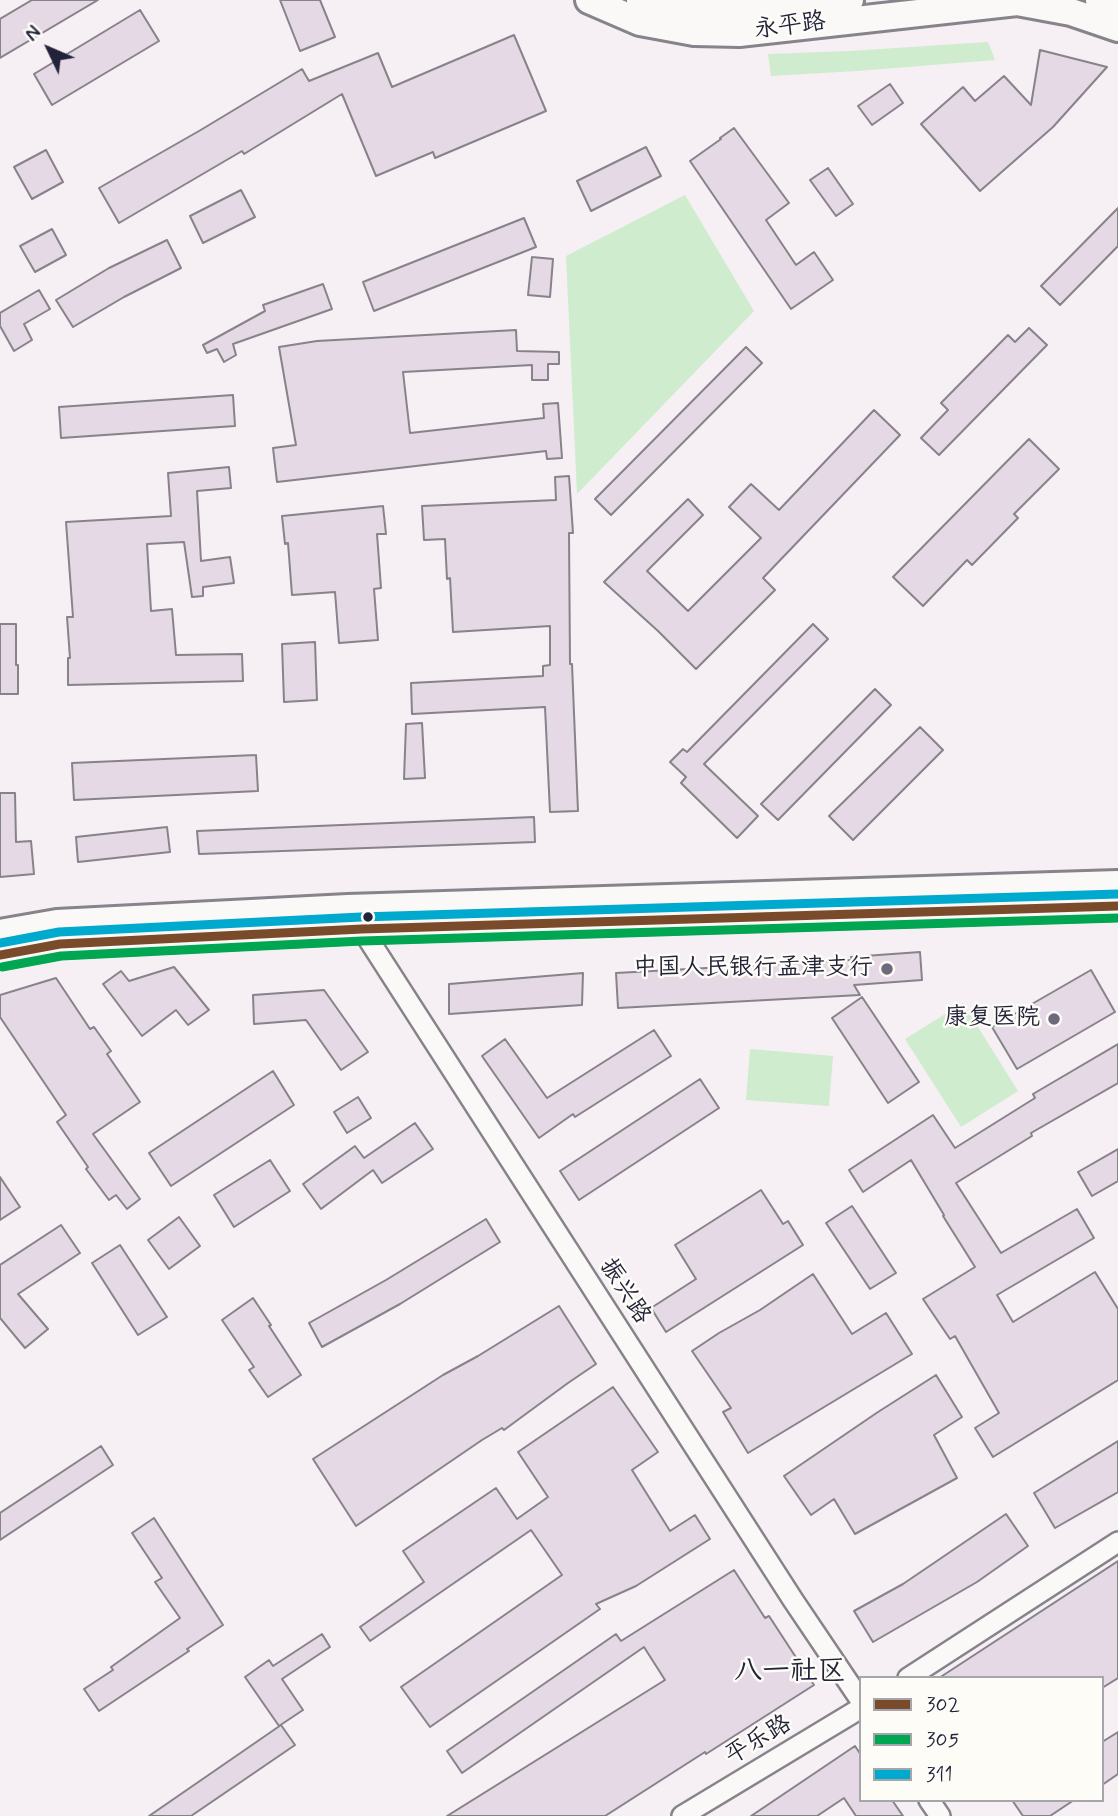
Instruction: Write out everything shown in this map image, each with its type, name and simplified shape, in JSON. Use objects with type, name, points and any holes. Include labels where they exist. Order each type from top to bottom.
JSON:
[{"type":"main road","name":"永平路","points":[[589,0],[640,22],[694,32],[739,33],[1017,2],[1071,12],[1118,28]]},
{"type":"main road","name":"永平路","points":[[640,0],[696,12],[738,13],[850,0]]},
{"type":"main road","points":[[1099,0],[1118,6]]},
{"type":"main road","points":[[0,955],[60,944],[355,918],[1118,884]]},
{"type":"main road","points":[[0,933],[57,923],[1118,905]]},
{"type":"street","name":"振兴路","points":[[355,918],[793,1600],[859,1698]]},
{"type":"street","points":[[911,1676],[1118,1542]]},
{"type":"street","name":"平乐路","points":[[682,1816],[859,1709]]},
{"type":"green space","points":[[988,42],[995,60],[771,76],[768,54],[850,51]]},
{"type":"green space","points":[[685,195],[754,311],[577,494],[566,256]]},
{"type":"green space","points":[[963,1003],[1018,1091],[961,1127],[905,1039]]},
{"type":"green space","points":[[750,1049],[833,1056],[829,1106],[746,1100]]},
{"type":"building","points":[[32,0],[98,0],[0,58],[0,19]]},
{"type":"building","points":[[280,0],[320,0],[335,37],[300,51]]},
{"type":"building","points":[[140,10],[159,41],[52,105],[34,74]]},
{"type":"building","points":[[514,35],[546,111],[435,158],[433,152],[376,176],[342,94],[244,154],[242,151],[119,223],[99,188],[302,69],[309,81],[378,53],[392,87]]},
{"type":"building","points":[[1040,50],[1107,67],[1053,127],[980,191],[921,124],[963,87],[975,101],[1004,76],[1031,105]]},
{"type":"building","points":[[890,84],[903,103],[872,125],[858,106]]},
{"type":"building","points":[[734,128],[789,203],[766,220],[796,265],[814,252],[833,280],[791,309],[690,161]]},
{"type":"building","points":[[646,147],[661,176],[591,211],[577,181]]},
{"type":"building","points":[[46,150],[63,182],[32,199],[14,167]]},
{"type":"building","points":[[828,168],[853,204],[836,216],[810,180]]},
{"type":"building","points":[[241,190],[255,217],[203,243],[190,216]]},
{"type":"building","points":[[1118,208],[1118,246],[1060,305],[1041,286]]},
{"type":"building","points":[[524,218],[536,247],[374,311],[363,282]]},
{"type":"building","points":[[52,229],[66,255],[35,272],[20,246]]},
{"type":"building","points":[[167,240],[181,268],[73,327],[56,300],[109,268]]},
{"type":"building","points":[[532,257],[553,259],[550,297],[528,295]]},
{"type":"building","points":[[323,284],[332,309],[233,344],[236,355],[224,362],[217,349],[207,353],[203,345],[265,311],[263,305]]},
{"type":"building","points":[[39,290],[50,309],[24,324],[32,340],[14,351],[0,326],[0,313]]},
{"type":"building","points":[[1029,328],[1047,345],[939,455],[921,438],[948,410],[941,403],[1008,335],[1015,342]]},
{"type":"building","points":[[516,330],[517,351],[559,352],[559,364],[548,364],[548,380],[532,380],[532,365],[403,372],[410,433],[544,418],[543,404],[558,403],[562,458],[547,459],[546,451],[277,482],[273,448],[296,445],[279,347],[317,341]]},
{"type":"building","points":[[746,347],[762,363],[611,515],[595,499]]},
{"type":"building","points":[[233,395],[235,426],[61,438],[59,407]]},
{"type":"building","points":[[874,410],[900,435],[763,578],[775,590],[696,669],[604,582],[688,499],[703,515],[647,571],[688,611],[761,538],[729,507],[751,484],[779,510]]},
{"type":"building","points":[[1029,439],[1059,469],[1014,514],[1018,518],[972,565],[967,560],[923,606],[893,577]]},
{"type":"building","points":[[229,467],[231,488],[197,491],[201,561],[230,557],[234,583],[203,587],[203,596],[192,597],[184,542],[147,544],[151,611],[172,609],[176,655],[242,654],[243,681],[68,685],[70,658],[67,617],[73,617],[66,522],[171,516],[168,473]]},
{"type":"building","points":[[569,476],[573,533],[569,533],[570,664],[578,811],[550,812],[545,707],[412,714],[411,683],[543,676],[543,666],[550,665],[550,626],[453,632],[445,539],[424,540],[422,506],[556,500],[555,477]]},
{"type":"building","points":[[383,506],[386,534],[377,534],[381,588],[374,589],[378,640],[339,643],[335,592],[292,595],[288,543],[285,544],[282,516]]},
{"type":"building","points":[[0,624],[16,624],[18,694],[0,694]]},
{"type":"building","points":[[813,624],[828,639],[704,764],[758,816],[737,838],[681,783],[686,777],[670,762],[683,749],[687,752]]},
{"type":"building","points":[[315,642],[317,700],[284,702],[282,644]]},
{"type":"building","points":[[875,689],[891,705],[778,820],[761,804]]},
{"type":"building","points":[[422,723],[425,778],[404,779],[406,724]]},
{"type":"building","points":[[920,727],[943,750],[853,840],[829,816]]},
{"type":"building","points":[[256,755],[258,791],[74,800],[72,763]]},
{"type":"building","points":[[0,793],[15,793],[16,842],[31,841],[34,874],[0,877]]},
{"type":"building","points":[[534,817],[535,842],[199,854],[197,831]]},
{"type":"building","points":[[167,827],[170,852],[78,862],[76,837]]},
{"type":"building","points":[[920,952],[922,980],[854,985],[860,995],[618,1008],[616,973],[852,960],[851,957]]},
{"type":"building","points":[[174,967],[209,1010],[188,1025],[176,1010],[142,1036],[103,984],[121,971],[129,981]]},
{"type":"building","name":"康复医院","points":[[1091,970],[1115,1012],[1017,1069],[992,1027]]},
{"type":"building","points":[[583,973],[582,1005],[449,1014],[449,984]]},
{"type":"building","points":[[56,978],[90,1029],[94,1027],[111,1051],[107,1054],[140,1102],[93,1134],[140,1199],[127,1209],[116,1195],[109,1200],[86,1169],[88,1167],[57,1122],[66,1115],[0,1017],[0,995]]},
{"type":"building","points":[[324,990],[368,1052],[341,1070],[306,1020],[254,1024],[253,995]]},
{"type":"building","points":[[862,997],[919,1082],[888,1103],[832,1018]]},
{"type":"building","points":[[654,1030],[671,1056],[575,1117],[573,1114],[539,1138],[482,1056],[505,1039],[547,1098]]},
{"type":"building","points":[[1118,1044],[1118,1083],[1031,1133],[1032,1136],[956,1183],[1001,1253],[1077,1209],[1094,1238],[997,1295],[1013,1322],[1095,1272],[1118,1309],[1118,1380],[993,1457],[975,1428],[999,1413],[955,1336],[950,1339],[923,1299],[975,1267],[911,1160],[863,1192],[849,1170],[933,1115],[955,1148],[1035,1098],[1033,1094]]},
{"type":"building","points":[[273,1071],[294,1105],[171,1186],[149,1153]]},
{"type":"building","points":[[700,1079],[719,1108],[579,1200],[560,1171]]},
{"type":"building","points":[[358,1097],[371,1118],[347,1133],[334,1112]]},
{"type":"building","points":[[415,1123],[433,1149],[382,1183],[373,1170],[321,1209],[303,1184],[355,1146],[364,1158]]},
{"type":"building","points":[[1118,1149],[1118,1181],[1092,1196],[1078,1172]]},
{"type":"building","points":[[270,1160],[290,1191],[234,1227],[214,1195]]},
{"type":"building","points":[[0,1177],[20,1207],[0,1220]]},
{"type":"building","points":[[761,1190],[783,1224],[788,1221],[803,1245],[666,1332],[651,1308],[696,1279],[675,1245]]},
{"type":"building","points":[[852,1206],[896,1273],[870,1289],[826,1223]]},
{"type":"building","points":[[179,1217],[200,1246],[169,1269],[148,1240]]},
{"type":"building","points":[[486,1219],[500,1242],[400,1304],[322,1347],[309,1323]]},
{"type":"building","points":[[61,1225],[80,1253],[18,1294],[48,1329],[25,1348],[0,1318],[0,1265]]},
{"type":"building","points":[[120,1245],[167,1317],[138,1335],[92,1263]]},
{"type":"building","points":[[813,1274],[852,1334],[886,1313],[912,1354],[748,1453],[723,1412],[731,1408],[692,1351]]},
{"type":"building","points":[[253,1298],[301,1375],[268,1397],[249,1370],[254,1367],[222,1320]]},
{"type":"building","points":[[559,1306],[596,1364],[504,1430],[502,1428],[482,1440],[356,1526],[313,1459],[443,1375]]},
{"type":"building","points":[[936,1375],[962,1417],[934,1435],[957,1478],[855,1534],[834,1499],[811,1515],[784,1476]]},
{"type":"building","points":[[613,1387],[658,1452],[632,1470],[670,1531],[695,1515],[710,1539],[636,1586],[596,1604],[600,1609],[430,1727],[401,1687],[562,1575],[531,1530],[370,1641],[360,1627],[424,1582],[403,1551],[496,1488],[517,1519],[548,1497],[518,1452]]},
{"type":"building","points":[[1118,1441],[1118,1492],[1055,1528],[1034,1493]]},
{"type":"building","points":[[101,1446],[113,1465],[0,1540],[0,1513]]},
{"type":"building","points":[[1006,1514],[1028,1546],[977,1582],[873,1642],[854,1611],[903,1584]]},
{"type":"building","points":[[154,1518],[223,1625],[99,1711],[84,1689],[180,1618],[155,1582],[162,1578],[132,1533]]},
{"type":"building","points":[[1118,1561],[1118,1678],[1104,1687],[1104,1676],[942,1676]]},
{"type":"building","points":[[734,1570],[765,1618],[769,1616],[814,1685],[605,1816],[447,1816],[665,1680],[644,1647],[462,1773],[447,1751],[616,1634],[621,1641]]},
{"type":"building","points":[[322,1634],[330,1647],[282,1679],[303,1710],[279,1726],[245,1677],[269,1660],[273,1666]]},
{"type":"building","points":[[281,1725],[295,1745],[191,1816],[149,1816]]},
{"type":"building","points":[[1118,1732],[1118,1774],[1104,1784],[1104,1741]]},
{"type":"building","points":[[855,1746],[859,1752],[859,1802],[893,1802],[903,1816],[856,1816],[844,1798],[817,1816],[751,1816]]},
{"type":"building","points":[[1013,1802],[1071,1802],[1050,1816],[1023,1816]]},
{"type":"transit line","name":"311","points":[[0,943],[59,932],[361,917],[1118,894]]},
{"type":"transit line","name":"302","points":[[0,955],[60,944],[362,929],[1118,906]]},
{"type":"transit line","name":"305","points":[[2,967],[61,956],[362,941],[1118,918]]},
{"type":"place","name":"中国人民银行孟津支行","points":[[887,969]]},
{"type":"place","name":"康复医院","points":[[1054,1019]]},
{"type":"district","name":"八一社区","points":[[790,1673]]}]
